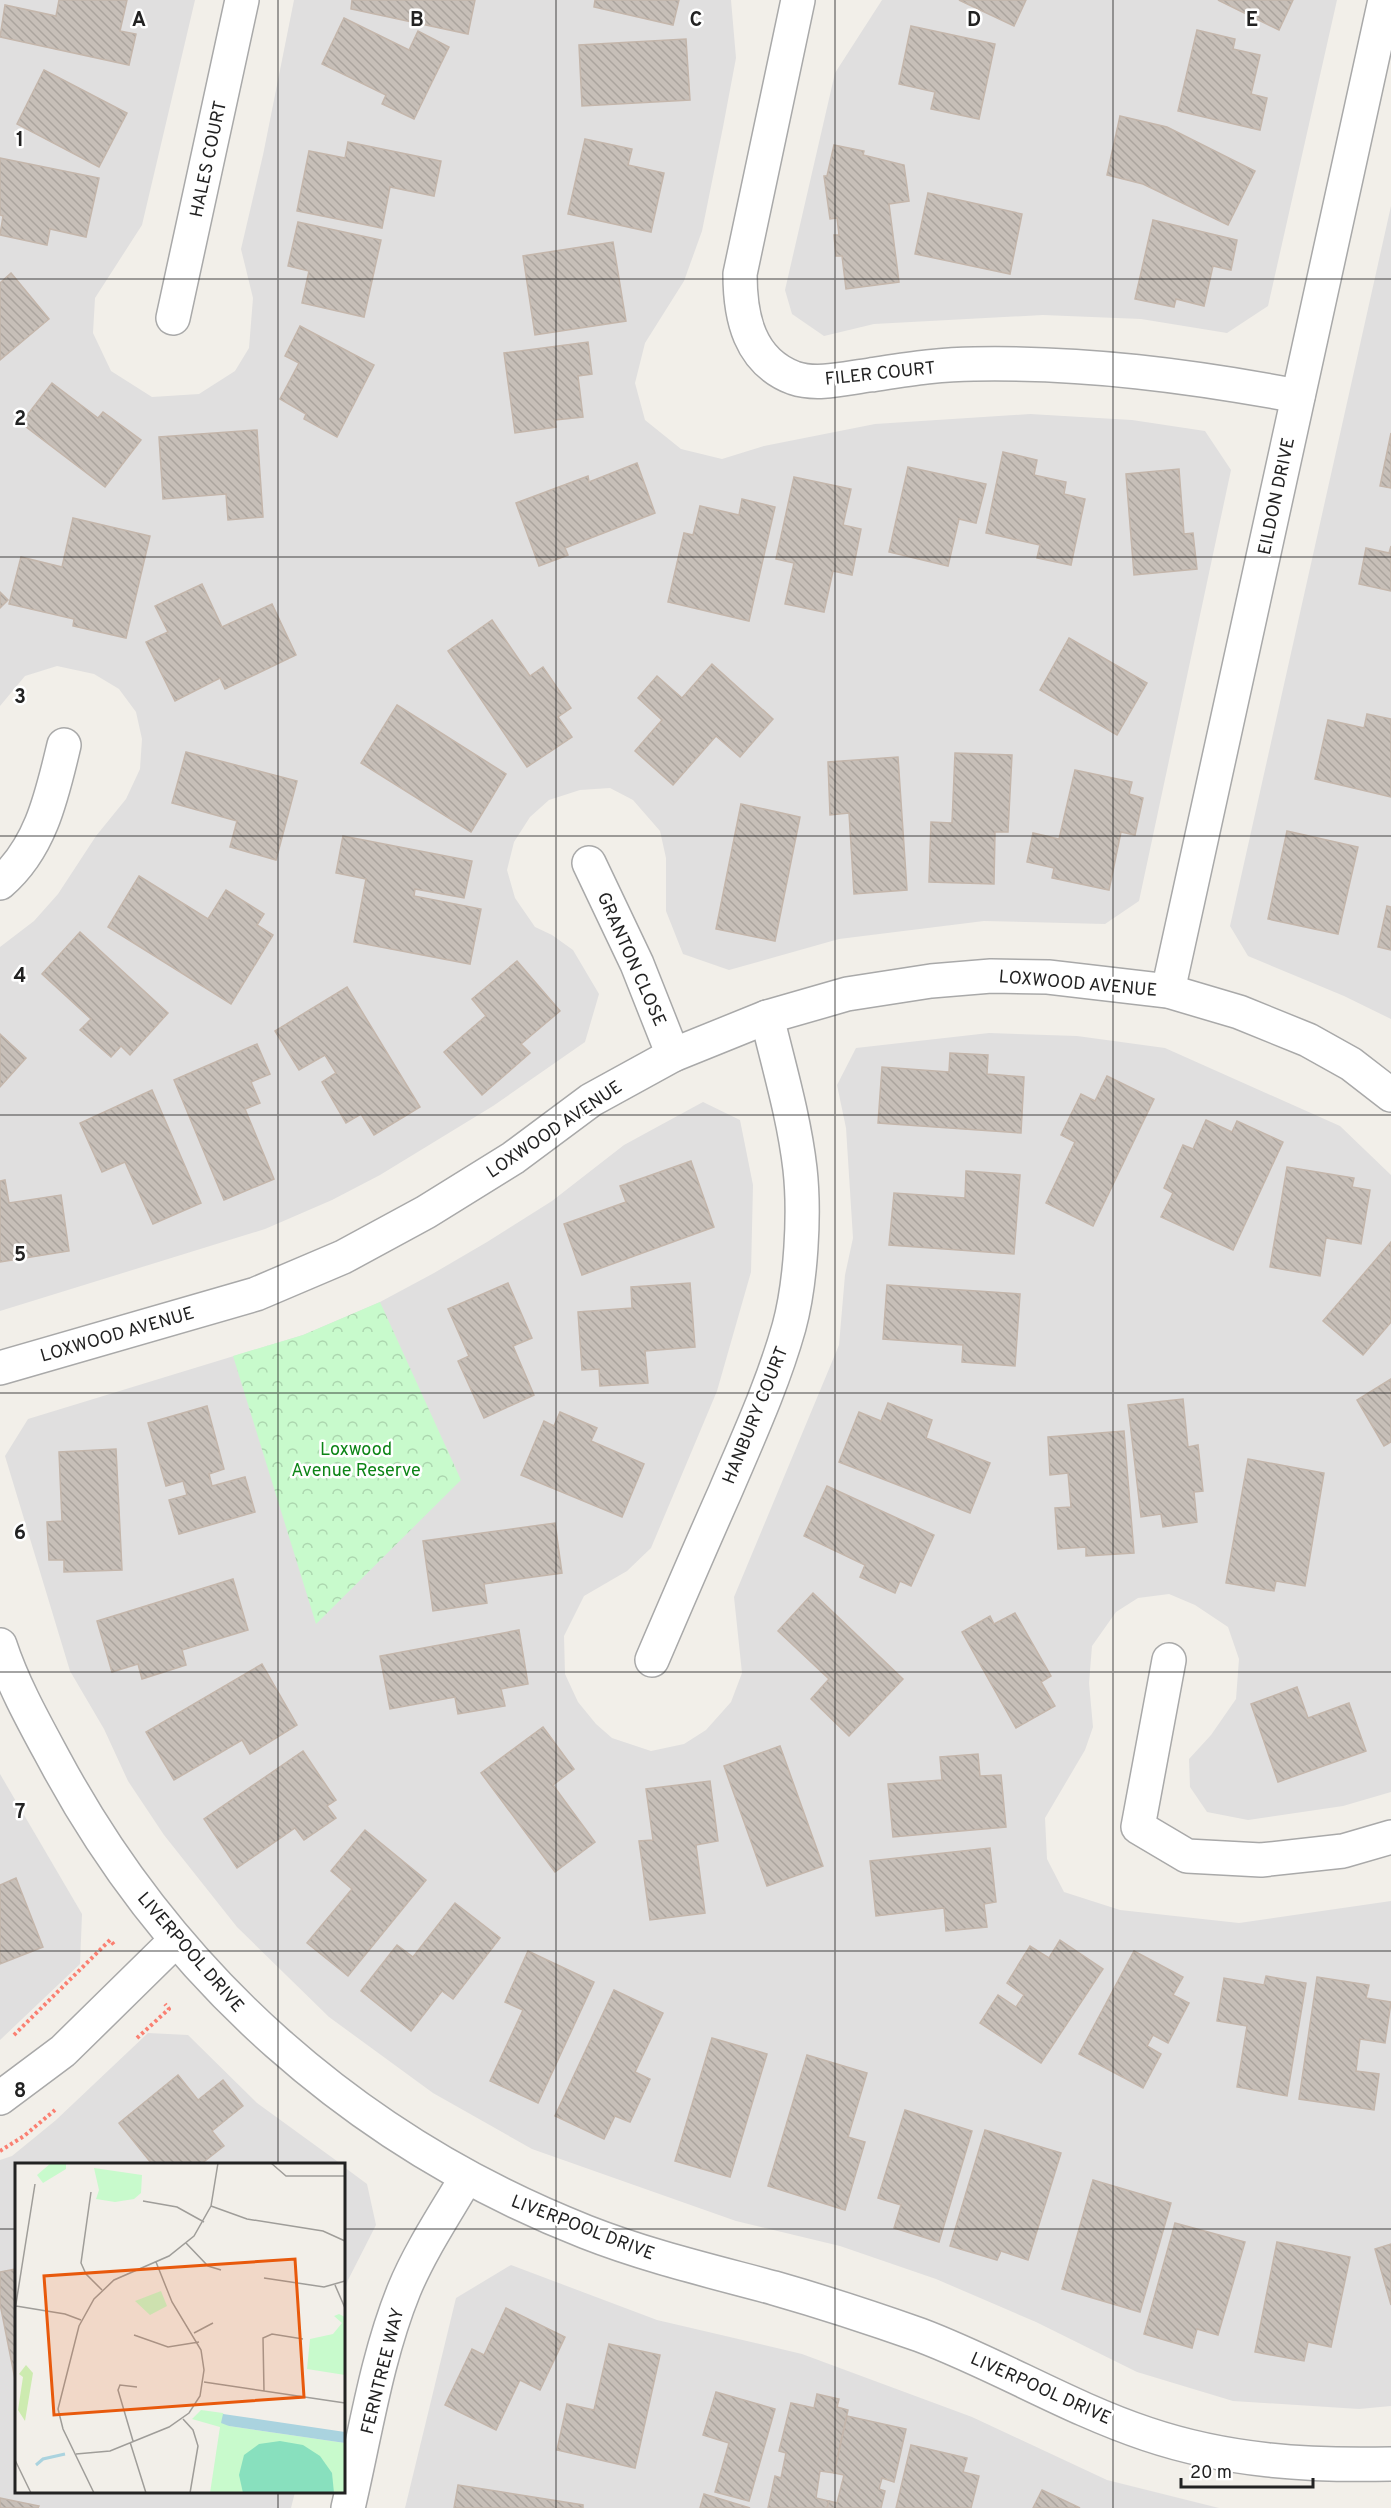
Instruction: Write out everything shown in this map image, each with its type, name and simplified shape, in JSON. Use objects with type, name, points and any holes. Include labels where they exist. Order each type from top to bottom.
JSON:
[{"type":"street","name":"HALES COURT","points":[[173,318],[242,0]]},
{"type":"street","name":"FILER COURT","points":[[798,0],[740,274],[743,320],[754,346],[772,366],[796,379],[825,381],[971,364],[1065,364],[1152,372],[1298,396]]},
{"type":"street","name":"EILDON DRIVE","points":[[1168,991],[1385,0]]},
{"type":"street","points":[[0,883],[15,870],[33,843],[49,805],[64,745]]},
{"type":"street","name":"GRANTON CLOSE","points":[[589,863],[637,964],[673,1055]]},
{"type":"street","name":"LOXWOOD AVENUE","points":[[0,1368],[256,1294],[343,1257],[426,1212],[513,1158],[591,1100],[673,1055],[767,1017],[847,994],[931,981],[991,976],[1048,977],[1168,991],[1239,1012],[1308,1040],[1351,1064],[1391,1095]]},
{"type":"street","name":"HANBURY COURT","points":[[652,1660],[773,1380],[790,1324],[801,1231],[800,1169],[792,1122],[767,1017]]},
{"type":"street","name":"LIVERPOOL DRIVE","points":[[0,1645],[35,1723],[83,1812],[129,1881],[176,1940],[264,2034],[325,2084],[399,2136],[466,2178],[587,2233],[684,2265],[855,2313],[923,2337],[1145,2434],[1206,2451],[1265,2462],[1331,2466],[1391,2464]]},
{"type":"street","points":[[1169,1660],[1138,1827],[1187,1856],[1261,1860],[1343,1851],[1391,1837]]},
{"type":"street","points":[[0,2098],[63,2051],[176,1940]]},
{"type":"street","name":"FERNTREE WAY","points":[[348,2508],[389,2329],[404,2288],[418,2260],[466,2178]]},
{"type":"shaded area","points":[[0,0],[195,0],[142,225],[95,298],[93,333],[111,371],[152,397],[199,394],[235,371],[249,348],[253,298],[241,249],[263,155],[294,0],[731,0],[736,58],[702,231],[684,281],[645,343],[635,383],[645,420],[681,449],[722,459],[764,446],[875,424],[1030,414],[1132,420],[1205,431],[1231,470],[1139,901],[1105,924],[984,921],[839,939],[729,970],[683,954],[666,911],[666,858],[660,831],[633,800],[610,788],[580,790],[549,800],[530,817],[514,842],[507,870],[515,898],[535,927],[552,935],[573,950],[599,994],[585,1042],[493,1106],[380,1175],[332,1200],[265,1229],[0,1311],[0,947],[34,921],[58,894],[96,836],[126,799],[140,769],[142,739],[136,712],[119,689],[94,674],[57,666],[25,676],[0,706]]},
{"type":"shaded area","points":[[882,0],[1337,0],[1268,306],[1227,333],[1141,319],[1043,315],[874,324],[824,336],[792,314],[785,290],[835,73]]},
{"type":"shaded area","points":[[1391,206],[1391,1019],[1344,996],[1248,956],[1230,926]]},
{"type":"shaded area","points":[[989,1033],[1077,1036],[1165,1048],[1340,1126],[1391,1175],[1391,1792],[1343,1806],[1248,1820],[1207,1812],[1190,1787],[1189,1759],[1211,1735],[1236,1699],[1239,1659],[1228,1627],[1195,1605],[1169,1594],[1138,1598],[1116,1612],[1092,1646],[1089,1683],[1093,1727],[1085,1750],[1045,1818],[1047,1859],[1064,1892],[1120,1910],[1239,1923],[1391,1901],[1391,2406],[1359,2409],[1233,2401],[1137,2372],[1036,2322],[936,2279],[840,2246],[736,2221],[532,2149],[433,2093],[329,2017],[237,1927],[164,1835],[128,1781],[104,1729],[70,1671],[5,1456],[28,1419],[303,1335],[380,1302],[487,1242],[552,1201],[624,1145],[703,1102],[740,1120],[753,1185],[751,1272],[717,1391],[651,1548],[627,1571],[584,1596],[564,1636],[565,1674],[578,1702],[596,1724],[612,1738],[651,1751],[684,1744],[706,1730],[731,1702],[742,1673],[734,1597],[839,1345],[845,1275],[853,1238],[846,1128],[837,1085],[856,1048]]},
{"type":"shaded area","points":[[0,1774],[82,1914],[80,1964],[0,2040]]},
{"type":"shaded area","points":[[148,2033],[188,2035],[257,2103],[340,2163],[15,2163],[15,2493],[295,2493],[291,2508],[0,2508],[0,2160],[12,2156],[56,2120]]},
{"type":"shaded area","points":[[345,2168],[367,2184],[376,2225],[345,2290]]},
{"type":"shaded area","points":[[511,2265],[657,2320],[802,2354],[972,2417],[1107,2480],[1219,2508],[405,2508],[456,2298]]},
{"type":"green space","name":"Loxwood Avenue Reserve","points":[[380,1302],[461,1480],[316,1624],[233,1356],[303,1335]]},
{"type":"building","points":[[59,0],[127,0],[120,31],[136,34],[129,65],[0,37],[5,5],[56,16]]},
{"type":"building","points":[[352,0],[475,0],[468,34],[351,9]]},
{"type":"building","points":[[595,0],[679,0],[673,25],[594,7]]},
{"type":"building","points":[[959,0],[1026,0],[1014,26]]},
{"type":"building","points":[[1218,0],[1293,0],[1279,30]]},
{"type":"building","points":[[344,18],[409,50],[418,31],[449,47],[414,119],[382,104],[386,95],[322,64]]},
{"type":"building","points":[[911,26],[995,44],[979,119],[931,109],[935,92],[899,84]]},
{"type":"building","points":[[1197,30],[1235,39],[1233,49],[1260,55],[1251,94],[1267,98],[1260,130],[1178,111]]},
{"type":"building","points":[[686,39],[690,100],[582,106],[579,45]]},
{"type":"building","points":[[44,70],[127,113],[99,167],[17,124]]},
{"type":"building","points":[[1120,116],[1167,127],[1255,171],[1228,225],[1143,184],[1107,175]]},
{"type":"building","points":[[585,139],[632,149],[628,165],[664,173],[651,232],[568,214]]},
{"type":"building","points":[[348,142],[441,161],[434,196],[390,187],[382,228],[297,211],[309,151],[345,158]]},
{"type":"building","points":[[834,145],[864,151],[863,155],[904,165],[909,201],[889,204],[899,282],[846,289],[842,256],[836,256],[834,235],[839,235],[837,218],[830,219],[824,176],[827,176]]},
{"type":"building","points":[[0,158],[99,178],[86,237],[50,229],[47,245],[0,235],[3,216],[0,215]]},
{"type":"building","points":[[928,193],[1022,214],[1010,274],[915,254]]},
{"type":"building","points":[[1153,220],[1237,240],[1231,270],[1213,266],[1204,306],[1176,299],[1174,307],[1135,299]]},
{"type":"building","points":[[298,222],[381,240],[364,317],[302,303],[309,271],[288,266]]},
{"type":"building","points":[[613,242],[626,321],[535,335],[523,256]]},
{"type":"building","points":[[11,273],[49,319],[0,360],[0,283]]},
{"type":"building","points":[[300,326],[374,365],[337,437],[304,419],[306,414],[280,399],[299,363],[285,356]]},
{"type":"building","points":[[588,342],[592,374],[578,376],[583,417],[555,420],[556,427],[515,433],[504,353]]},
{"type":"building","points":[[52,383],[98,418],[103,412],[141,440],[105,487],[21,423]]},
{"type":"building","points":[[257,430],[263,517],[228,520],[226,494],[163,499],[159,437]]},
{"type":"building","points":[[1391,433],[1391,488],[1380,486]]},
{"type":"building","points":[[1003,452],[1037,460],[1034,475],[1066,482],[1064,494],[1085,499],[1071,565],[1037,558],[1040,545],[986,533]]},
{"type":"building","points":[[637,463],[655,513],[565,548],[568,555],[539,566],[516,503],[588,476],[589,482]]},
{"type":"building","points":[[908,467],[986,484],[976,523],[959,519],[948,566],[889,552]]},
{"type":"building","points":[[1179,469],[1184,534],[1193,533],[1197,569],[1134,575],[1126,474]]},
{"type":"building","points":[[794,477],[851,489],[843,525],[861,529],[852,575],[833,571],[824,612],[785,604],[794,563],[776,559]]},
{"type":"building","points":[[742,499],[775,507],[749,621],[668,602],[684,533],[693,535],[700,506],[739,515]]},
{"type":"building","points":[[73,518],[150,536],[126,638],[73,626],[74,619],[9,604],[21,557],[62,567]]},
{"type":"building","points":[[1391,546],[1391,591],[1359,584],[1366,548],[1389,553]]},
{"type":"building","points":[[202,584],[222,627],[272,604],[296,655],[225,689],[220,678],[175,701],[146,642],[168,632],[155,606]]},
{"type":"building","points":[[0,592],[8,600],[0,608]]},
{"type":"building","points":[[492,620],[530,676],[543,667],[571,708],[558,717],[572,737],[527,767],[448,651]]},
{"type":"building","points":[[1069,638],[1147,683],[1117,735],[1040,690]]},
{"type":"building","points":[[712,664],[773,719],[740,757],[716,736],[673,785],[635,751],[662,720],[638,698],[657,676],[682,698]]},
{"type":"building","points":[[397,705],[506,774],[471,832],[361,763]]},
{"type":"building","points":[[1367,714],[1391,719],[1391,797],[1315,779],[1328,720],[1364,728]]},
{"type":"building","points":[[186,752],[297,781],[276,860],[230,847],[237,821],[172,803]]},
{"type":"building","points":[[955,753],[1012,755],[1008,832],[995,832],[994,884],[929,882],[931,822],[952,823]]},
{"type":"building","points":[[898,757],[907,890],[854,894],[849,813],[830,815],[828,762]]},
{"type":"building","points":[[1075,770],[1132,782],[1129,794],[1143,798],[1135,835],[1121,832],[1109,890],[1052,878],[1054,868],[1027,862],[1033,833],[1059,839]]},
{"type":"building","points":[[741,804],[800,817],[775,941],[716,929]]},
{"type":"building","points":[[1287,831],[1358,847],[1338,934],[1268,919]]},
{"type":"building","points":[[343,836],[472,861],[464,898],[415,889],[414,896],[481,909],[470,964],[354,942],[366,879],[336,873]]},
{"type":"building","points":[[139,876],[208,919],[226,890],[264,914],[257,925],[273,935],[231,1004],[108,927]]},
{"type":"building","points":[[1387,906],[1391,907],[1391,950],[1378,947]]},
{"type":"building","points":[[80,932],[168,1013],[130,1055],[121,1046],[111,1057],[80,1030],[91,1019],[42,974]]},
{"type":"building","points":[[517,961],[560,1011],[521,1044],[530,1053],[482,1095],[444,1052],[486,1016],[472,999]]},
{"type":"building","points":[[347,987],[420,1107],[374,1135],[361,1114],[346,1123],[322,1082],[336,1073],[325,1055],[299,1070],[275,1031]]},
{"type":"building","points":[[0,1034],[26,1058],[0,1087]]},
{"type":"building","points":[[257,1044],[270,1074],[251,1082],[260,1103],[245,1109],[274,1179],[224,1200],[174,1080]]},
{"type":"building","points":[[950,1053],[988,1055],[987,1074],[1024,1077],[1021,1133],[878,1123],[882,1067],[949,1072]]},
{"type":"building","points":[[1107,1076],[1154,1099],[1093,1226],[1046,1203],[1075,1142],[1061,1135],[1081,1094],[1095,1101]]},
{"type":"building","points":[[152,1090],[201,1203],[153,1224],[125,1162],[102,1172],[80,1123]]},
{"type":"building","points":[[1206,1120],[1232,1132],[1237,1121],[1283,1142],[1233,1250],[1161,1217],[1173,1193],[1164,1188],[1183,1145],[1193,1149]]},
{"type":"building","points":[[691,1161],[714,1227],[582,1275],[564,1224],[626,1202],[620,1186]]},
{"type":"building","points":[[1287,1167],[1354,1178],[1352,1187],[1370,1190],[1361,1244],[1326,1238],[1320,1276],[1270,1267]]},
{"type":"building","points":[[966,1171],[1020,1175],[1014,1254],[889,1245],[894,1193],[965,1198]]},
{"type":"building","points":[[5,1180],[9,1203],[61,1195],[69,1251],[0,1262],[0,1181]]},
{"type":"building","points":[[1391,1242],[1391,1322],[1363,1355],[1323,1321]]},
{"type":"building","points":[[508,1283],[532,1338],[513,1346],[534,1395],[484,1418],[458,1361],[469,1356],[448,1309]]},
{"type":"building","points":[[690,1283],[695,1347],[645,1351],[648,1383],[600,1386],[599,1369],[582,1370],[578,1312],[632,1308],[631,1287]]},
{"type":"building","points":[[887,1285],[1020,1294],[1015,1366],[962,1362],[963,1345],[883,1339]]},
{"type":"building","points":[[1391,1379],[1391,1442],[1384,1446],[1357,1400]]},
{"type":"building","points":[[1183,1399],[1188,1447],[1198,1445],[1203,1491],[1194,1492],[1197,1522],[1163,1527],[1161,1514],[1141,1517],[1128,1405]]},
{"type":"building","points":[[888,1403],[932,1420],[926,1438],[990,1463],[970,1513],[839,1462],[859,1412],[881,1421]]},
{"type":"building","points":[[207,1406],[224,1469],[209,1474],[212,1486],[245,1477],[255,1512],[179,1534],[169,1500],[187,1495],[183,1481],[166,1486],[148,1423]]},
{"type":"building","points":[[560,1412],[597,1428],[591,1441],[644,1464],[622,1517],[521,1475],[544,1421],[554,1426]]},
{"type":"building","points":[[1124,1431],[1134,1553],[1086,1556],[1086,1547],[1058,1549],[1055,1508],[1071,1507],[1068,1473],[1050,1475],[1048,1437]]},
{"type":"building","points":[[116,1449],[122,1570],[64,1572],[64,1560],[49,1560],[47,1522],[62,1521],[59,1452]]},
{"type":"building","points":[[1248,1459],[1324,1473],[1305,1586],[1276,1581],[1274,1591],[1226,1583]]},
{"type":"building","points":[[827,1486],[934,1535],[911,1586],[900,1581],[895,1593],[860,1577],[865,1565],[804,1536]]},
{"type":"building","points":[[555,1523],[562,1573],[484,1584],[487,1603],[433,1611],[423,1541]]},
{"type":"building","points":[[233,1579],[248,1630],[182,1650],[186,1665],[142,1679],[138,1664],[112,1672],[97,1621]]},
{"type":"building","points":[[813,1593],[903,1679],[849,1736],[811,1699],[829,1679],[778,1631]]},
{"type":"building","points":[[1015,1613],[1051,1676],[1041,1682],[1055,1706],[1016,1728],[962,1632],[990,1616],[994,1624]]},
{"type":"building","points":[[519,1630],[528,1684],[501,1689],[505,1706],[458,1714],[455,1697],[390,1709],[380,1656]]},
{"type":"building","points":[[262,1664],[297,1725],[250,1754],[242,1740],[174,1780],[146,1732]]},
{"type":"building","points":[[1297,1687],[1308,1718],[1349,1703],[1366,1751],[1278,1782],[1251,1704]]},
{"type":"building","points":[[543,1727],[574,1769],[553,1785],[595,1842],[555,1872],[481,1773]]},
{"type":"building","points":[[780,1746],[823,1866],[767,1886],[724,1766]]},
{"type":"building","points":[[303,1751],[336,1800],[327,1806],[336,1818],[304,1840],[295,1828],[237,1868],[204,1819]]},
{"type":"building","points":[[978,1754],[980,1776],[1001,1775],[1006,1827],[893,1837],[888,1784],[942,1780],[940,1757]]},
{"type":"building","points":[[710,1781],[718,1841],[696,1845],[705,1913],[650,1920],[639,1841],[653,1840],[646,1789]]},
{"type":"building","points":[[365,1830],[426,1880],[348,1976],[307,1943],[352,1889],[331,1871]]},
{"type":"building","points":[[990,1848],[996,1902],[984,1904],[987,1927],[946,1931],[944,1908],[876,1916],[870,1861]]},
{"type":"building","points":[[16,1878],[43,1947],[0,1964],[0,1885]]},
{"type":"building","points":[[455,1903],[500,1938],[453,1999],[442,1991],[411,2031],[361,1991],[397,1945],[413,1957]]},
{"type":"building","points":[[1060,1940],[1103,1969],[1041,2063],[980,2023],[998,1995],[1016,2007],[1024,1995],[1007,1983],[1030,1946],[1049,1958]]},
{"type":"building","points":[[528,1951],[594,1982],[538,2103],[490,2081],[523,2010],[505,2002]]},
{"type":"building","points":[[1134,1951],[1183,1977],[1173,1995],[1189,2003],[1168,2043],[1153,2035],[1147,2046],[1161,2054],[1143,2088],[1079,2054]]},
{"type":"building","points":[[1266,1976],[1306,1983],[1287,2096],[1237,2087],[1247,2026],[1217,2021],[1224,1978],[1264,1985]]},
{"type":"building","points":[[1317,1977],[1369,1985],[1366,1998],[1391,2002],[1385,2043],[1360,2039],[1356,2071],[1379,2074],[1374,2110],[1299,2099]]},
{"type":"building","points":[[614,1990],[663,2013],[635,2072],[650,2079],[630,2122],[615,2116],[604,2139],[555,2116]]},
{"type":"building","points":[[712,2038],[767,2054],[730,2177],[675,2161]]},
{"type":"building","points":[[807,2055],[867,2073],[848,2137],[865,2142],[845,2210],[768,2186]]},
{"type":"building","points":[[178,2075],[198,2100],[223,2080],[243,2106],[212,2131],[224,2146],[202,2163],[151,2163],[119,2123]]},
{"type":"building","points":[[905,2110],[972,2131],[939,2242],[894,2228],[901,2205],[878,2198]]},
{"type":"building","points":[[985,2130],[1061,2153],[1028,2260],[1001,2251],[997,2260],[950,2246]]},
{"type":"building","points":[[1093,2180],[1171,2203],[1140,2312],[1062,2289]]},
{"type":"building","points":[[1175,2223],[1245,2242],[1218,2335],[1197,2329],[1192,2348],[1144,2334]]},
{"type":"building","points":[[1277,2242],[1350,2257],[1331,2347],[1308,2342],[1304,2361],[1255,2352]]},
{"type":"building","points":[[1391,2244],[1391,2305],[1375,2249]]},
{"type":"building","points":[[15,2269],[15,2379],[0,2304],[0,2272]]},
{"type":"building","points":[[506,2308],[565,2337],[540,2390],[520,2380],[496,2430],[445,2405],[472,2349],[484,2355]]},
{"type":"building","points":[[609,2344],[660,2355],[635,2468],[557,2450],[567,2404],[594,2410]]},
{"type":"building","points":[[716,2392],[775,2409],[749,2501],[715,2492],[729,2443],[703,2435]]},
{"type":"building","points":[[817,2394],[839,2399],[837,2407],[848,2410],[834,2473],[820,2471],[816,2498],[829,2501],[827,2508],[768,2508],[775,2476],[781,2478],[786,2453],[779,2451],[791,2403],[814,2408]]},
{"type":"building","points":[[847,2416],[906,2429],[894,2482],[882,2478],[879,2489],[885,2491],[881,2508],[827,2508],[829,2501],[837,2503],[844,2475],[834,2473]]},
{"type":"building","points":[[911,2445],[967,2458],[963,2472],[979,2476],[971,2508],[896,2508]]},
{"type":"building","points":[[458,2485],[583,2505],[583,2508],[454,2508]]},
{"type":"building","points":[[1042,2490],[1080,2508],[1033,2508]]},
{"type":"building","points":[[704,2494],[750,2508],[700,2508]]},
{"type":"building","points":[[0,2498],[39,2506],[38,2508],[0,2508]]}]
